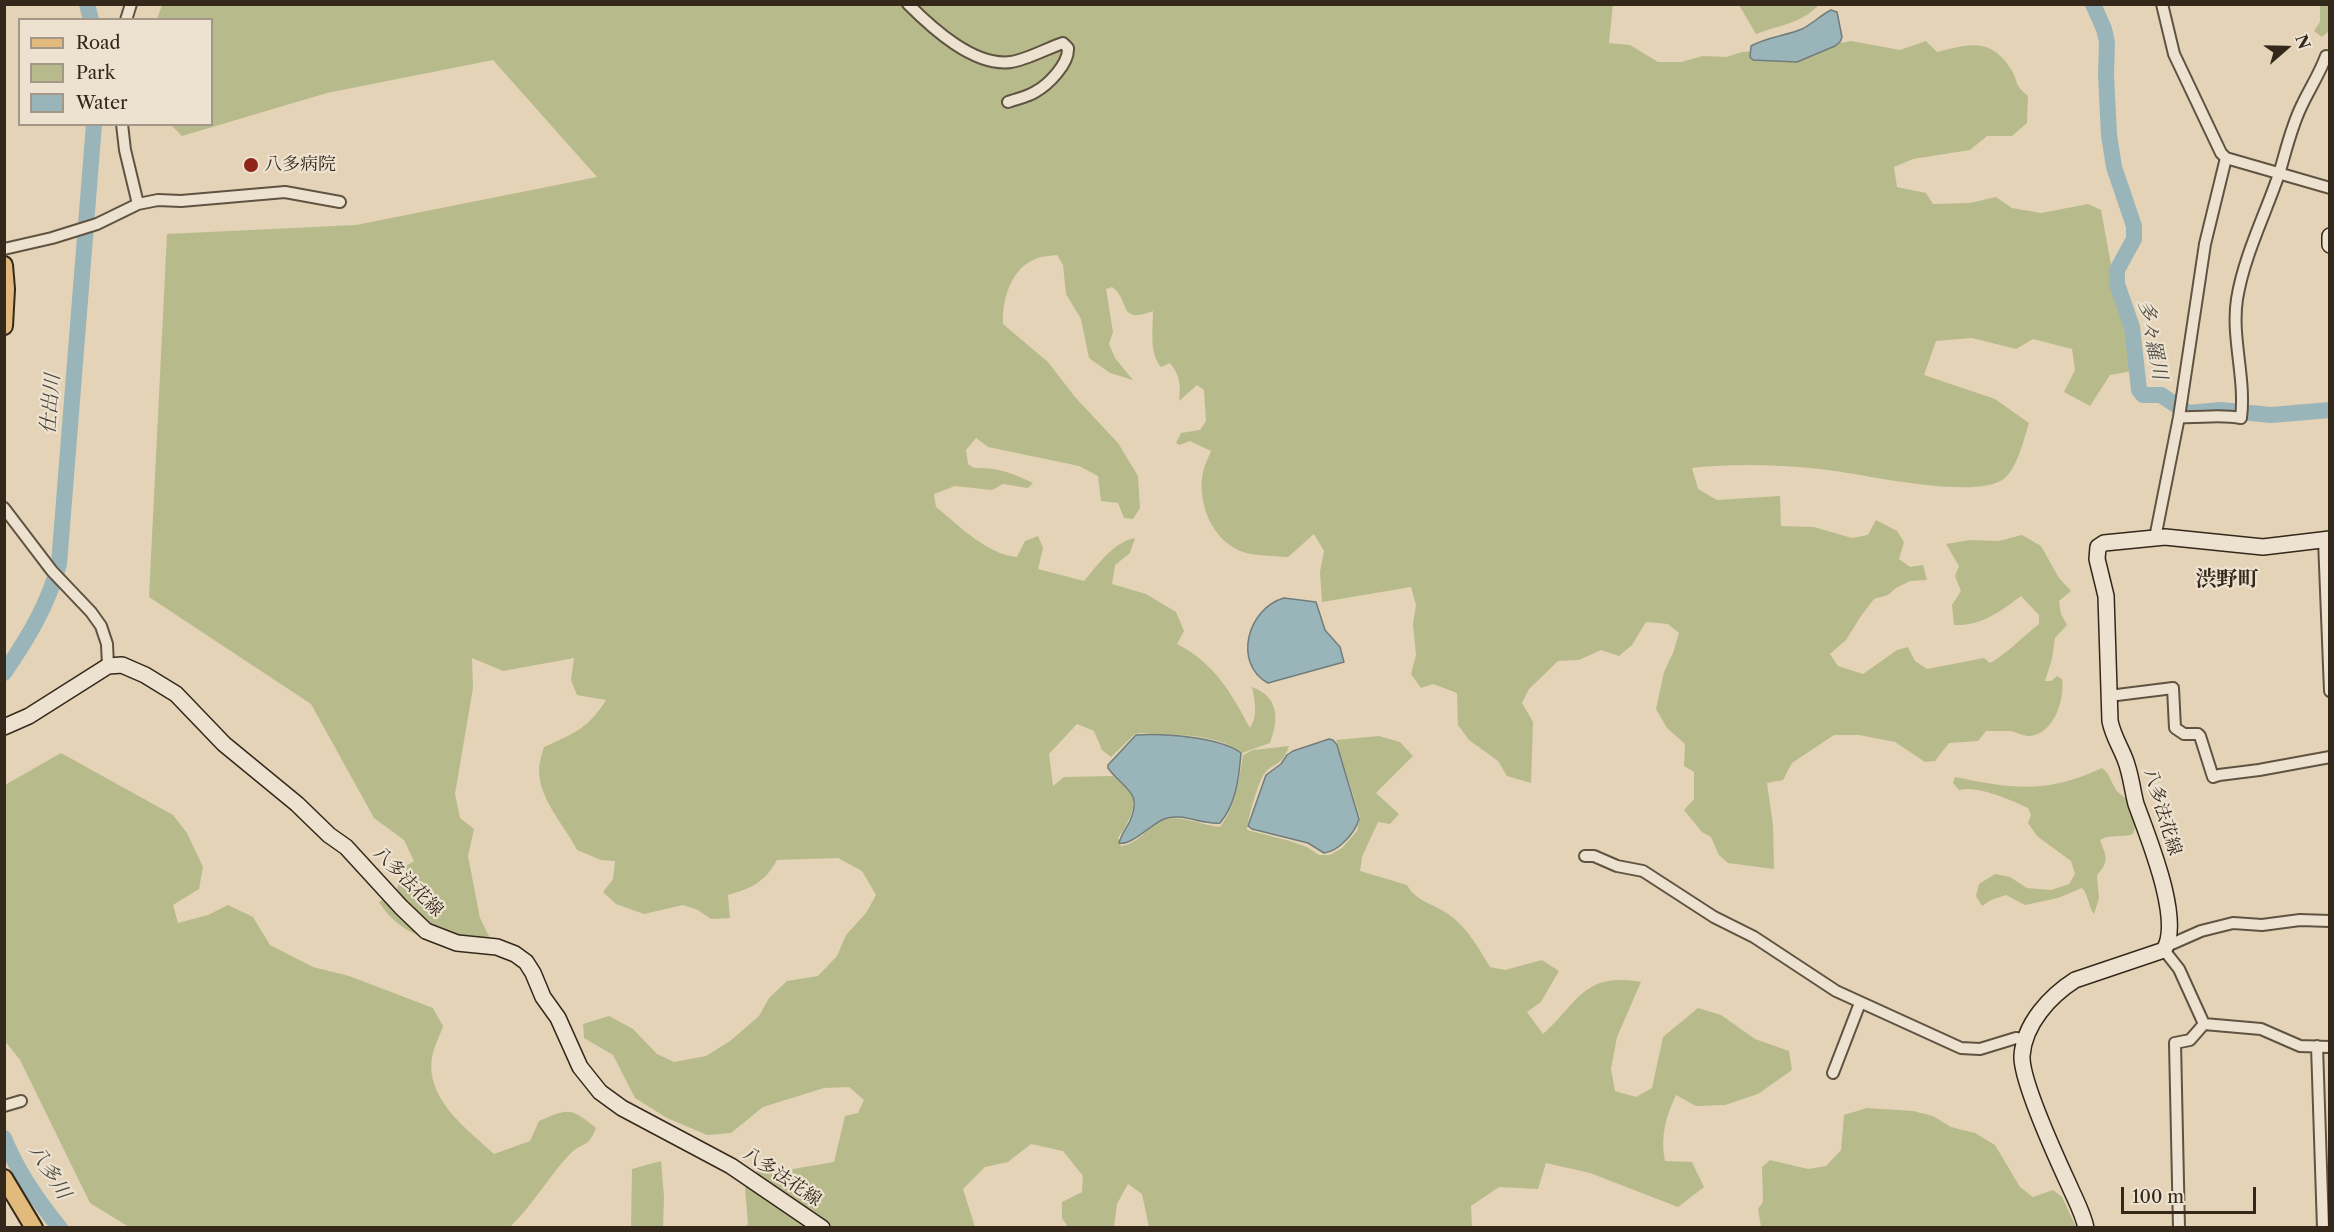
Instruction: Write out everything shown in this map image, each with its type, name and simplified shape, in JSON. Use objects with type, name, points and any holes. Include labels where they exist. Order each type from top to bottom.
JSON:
[{"type":"main road","points":[[2330,236],[2330,245]]},
{"type":"main road","points":[[4,265],[6,289],[4,326]]},
{"type":"main road","name":"八多法花線","points":[[2166,948],[2169,933],[2168,919],[2160,873],[2136,803],[2126,760],[2113,735],[2110,721],[2106,596],[2097,559],[2098,548],[2104,543],[2113,541],[2155,538],[2263,547],[2327,540]]},
{"type":"main road","name":"八多法花線","points":[[108,666],[122,665],[145,675],[176,694],[224,744],[346,847],[426,931],[457,943],[497,947],[515,954],[526,962],[543,997],[558,1018],[580,1067],[600,1092],[622,1108],[731,1166],[822,1227]]},
{"type":"main road","points":[[4,727],[29,716],[108,666]]},
{"type":"main road","points":[[2086,1227],[2031,1092],[2022,1058],[2024,1039],[2051,997],[2075,980],[2166,948]]},
{"type":"main road","points":[[4,1178],[34,1227]]},
{"type":"street","points":[[908,4],[931,27],[952,42],[975,55],[993,61],[1011,62],[1063,43],[1068,48],[1069,54],[1050,80],[1036,92],[1008,102]]},
{"type":"street","points":[[2162,4],[2174,54],[2218,148],[2226,158],[2330,188]]},
{"type":"street","points":[[2180,411],[2199,418],[2228,416],[2241,418],[2236,322],[2242,277],[2279,173],[2288,139],[2326,56]]},
{"type":"street","points":[[122,126],[125,150],[138,204]]},
{"type":"street","points":[[2155,538],[2180,411],[2205,244],[2226,158]]},
{"type":"street","points":[[4,249],[97,224],[138,204],[158,200],[182,201],[285,192],[339,202]]},
{"type":"street","points":[[4,508],[52,571],[91,612],[101,626],[107,644],[108,666]]},
{"type":"street","points":[[2327,540],[2330,692]]},
{"type":"street","points":[[2109,696],[2173,688],[2175,728],[2184,734],[2200,736],[2213,777],[2330,758]]},
{"type":"street","points":[[1585,856],[1594,856],[1617,866],[1643,871],[1714,917],[1754,937],[1836,991],[1961,1048],[1980,1049],[2016,1038],[2024,1039]]},
{"type":"street","points":[[2204,1024],[2179,969],[2166,948],[2201,932],[2233,923],[2262,926],[2300,920],[2330,921]]},
{"type":"street","points":[[1833,1073],[1860,1003]]},
{"type":"street","points":[[2204,1024],[2260,1029],[2300,1046],[2330,1047]]},
{"type":"street","points":[[2179,1227],[2175,1043],[2190,1040],[2204,1024]]},
{"type":"street","points":[[2317,1046],[2323,1227]]},
{"type":"street","points":[[4,1106],[21,1101]]},
{"type":"green space","points":[[1613,4],[1609,43],[1630,45],[1658,62],[1681,62],[1703,56],[1726,57],[1742,52],[1819,47],[1851,41],[1900,50],[1926,41],[1937,52],[1969,45],[1987,47],[2003,59],[2011,69],[2018,85],[2028,96],[2027,123],[2012,136],[1987,136],[1970,150],[1913,159],[1894,167],[1897,187],[1926,193],[1933,204],[1970,203],[1996,197],[2012,208],[2041,213],[2088,204],[2101,210],[2113,275],[2128,335],[2132,371],[2110,375],[2090,406],[2064,392],[2075,370],[2072,349],[2033,339],[2016,349],[1972,338],[1936,341],[1924,375],[1995,399],[2029,423],[2023,444],[2010,472],[1993,484],[1948,487],[1828,470],[1760,465],[1692,468],[1698,489],[1717,500],[1780,496],[1781,526],[1814,527],[1852,538],[1868,535],[1876,520],[1897,531],[1904,542],[1899,559],[1910,567],[1923,565],[1927,580],[1910,581],[1888,595],[1874,599],[1846,640],[1830,654],[1838,666],[1863,674],[1897,650],[1908,647],[1915,661],[1927,669],[1984,658],[1990,663],[2003,655],[2039,624],[2039,615],[2021,596],[1982,620],[1954,625],[1952,605],[1961,591],[1955,576],[1959,566],[1946,544],[1970,540],[1999,541],[2022,535],[2041,546],[2059,578],[2071,591],[2059,601],[2061,614],[2067,625],[2055,638],[2052,659],[2045,681],[2051,681],[2057,676],[2062,679],[2062,696],[2056,715],[2051,723],[2038,734],[2029,736],[2010,731],[1986,731],[1978,741],[1949,743],[1935,761],[1925,762],[1895,742],[1859,735],[1834,735],[1792,763],[1783,780],[1767,783],[1773,825],[1774,869],[1728,863],[1719,855],[1711,837],[1702,832],[1684,810],[1694,799],[1694,772],[1684,766],[1685,744],[1667,728],[1656,709],[1664,672],[1679,633],[1668,624],[1646,622],[1632,645],[1619,656],[1601,650],[1579,660],[1558,661],[1529,689],[1522,703],[1533,722],[1531,783],[1507,776],[1498,761],[1469,740],[1458,725],[1457,693],[1433,684],[1421,688],[1411,674],[1416,655],[1413,624],[1416,605],[1411,587],[1322,602],[1320,572],[1324,551],[1314,534],[1288,557],[1246,553],[1234,548],[1224,540],[1209,519],[1202,494],[1204,468],[1211,451],[1190,441],[1180,445],[1176,443],[1181,433],[1200,430],[1206,421],[1204,390],[1197,385],[1179,401],[1180,386],[1176,372],[1170,363],[1161,367],[1155,355],[1152,340],[1153,311],[1142,315],[1129,313],[1118,292],[1112,287],[1106,289],[1113,332],[1109,344],[1115,358],[1133,380],[1110,373],[1089,358],[1081,319],[1066,294],[1063,265],[1057,255],[1040,257],[1021,269],[1010,285],[1004,304],[1003,324],[1048,362],[1075,397],[1118,443],[1138,476],[1140,508],[1133,519],[1124,518],[1118,503],[1101,501],[1098,476],[1079,466],[988,447],[976,438],[966,450],[968,464],[974,468],[1004,471],[1033,483],[1028,488],[1003,484],[992,490],[955,486],[934,494],[936,507],[984,545],[1006,555],[1017,557],[1025,541],[1038,536],[1043,548],[1038,569],[1084,581],[1113,549],[1135,538],[1130,553],[1115,565],[1112,584],[1146,594],[1176,612],[1184,631],[1177,644],[1202,660],[1212,670],[1236,702],[1250,728],[1255,713],[1252,687],[1261,691],[1272,703],[1275,717],[1270,743],[1242,753],[1219,741],[1206,738],[1141,733],[1135,734],[1111,757],[1102,750],[1094,731],[1077,724],[1049,754],[1053,786],[1064,777],[1113,776],[1131,793],[1133,798],[1133,810],[1118,838],[1121,846],[1127,845],[1164,820],[1177,818],[1220,827],[1233,802],[1243,755],[1253,750],[1289,746],[1283,758],[1264,774],[1256,793],[1247,830],[1290,841],[1307,847],[1319,855],[1330,855],[1342,848],[1357,831],[1360,817],[1336,740],[1379,736],[1400,742],[1413,756],[1376,793],[1399,814],[1390,824],[1378,822],[1362,857],[1360,871],[1407,885],[1419,898],[1452,917],[1471,937],[1490,967],[1505,970],[1542,960],[1559,971],[1541,1002],[1527,1012],[1543,1034],[1584,992],[1594,986],[1606,981],[1641,982],[1617,1037],[1611,1069],[1615,1091],[1636,1097],[1652,1088],[1663,1037],[1698,1008],[1721,1015],[1755,1039],[1789,1051],[1792,1070],[1758,1094],[1725,1105],[1696,1106],[1676,1095],[1665,1127],[1663,1144],[1665,1161],[1692,1162],[1704,1187],[1678,1207],[1590,1173],[1546,1163],[1538,1189],[1499,1187],[1471,1206],[1472,1227],[1149,1227],[1142,1194],[1128,1184],[1117,1204],[1114,1227],[1068,1227],[1062,1218],[1062,1202],[1082,1192],[1083,1176],[1063,1151],[1031,1144],[1008,1162],[985,1167],[963,1189],[975,1227],[742,1227],[748,1225],[745,1187],[757,1171],[781,1171],[834,1162],[845,1116],[858,1113],[864,1100],[849,1087],[824,1088],[763,1107],[731,1133],[707,1135],[667,1118],[635,1098],[613,1055],[584,1038],[583,1024],[609,1016],[633,1029],[657,1054],[674,1062],[706,1056],[730,1041],[759,1016],[769,998],[787,981],[818,976],[837,956],[846,935],[866,913],[876,895],[862,871],[838,858],[777,860],[757,884],[728,895],[730,918],[711,919],[698,910],[683,905],[644,914],[616,904],[603,892],[613,879],[615,861],[601,860],[577,850],[543,792],[539,770],[544,747],[587,724],[606,700],[577,695],[571,680],[574,658],[503,671],[472,658],[473,688],[455,794],[460,818],[474,829],[468,856],[480,918],[490,938],[468,951],[418,936],[397,923],[379,902],[397,890],[401,869],[414,861],[404,840],[374,818],[311,704],[149,597],[167,234],[356,225],[597,177],[493,60],[327,93],[182,136],[172,126],[213,126],[213,18],[157,18],[162,5]]},
{"type":"green space","points":[[1739,5],[1819,5],[1797,20],[1756,34]]},
{"type":"green space","points":[[2320,5],[2329,5],[2329,31],[2322,37],[2314,31],[2320,22]]},
{"type":"green space","points":[[61,753],[173,815],[187,833],[203,867],[199,889],[173,905],[178,923],[208,915],[228,905],[253,917],[270,945],[313,967],[349,976],[433,1008],[443,1026],[432,1057],[435,1086],[450,1112],[494,1154],[530,1141],[539,1121],[563,1112],[575,1113],[596,1128],[588,1142],[570,1154],[510,1227],[129,1227],[90,1203],[20,1060],[5,1041],[5,785]]},
{"type":"green space","points":[[2102,768],[2116,790],[2131,806],[2135,825],[2133,834],[2100,840],[2106,858],[2104,866],[2097,875],[2099,898],[2094,914],[2082,888],[2058,898],[2025,905],[2006,895],[1982,906],[1976,896],[1979,884],[1995,874],[2010,877],[2027,888],[2051,890],[2069,884],[2075,874],[2071,861],[2037,836],[2028,823],[2031,815],[2028,808],[1984,791],[1959,790],[1953,783],[1955,777],[2030,787],[2064,782]]},
{"type":"green space","points":[[1867,1108],[1913,1111],[1933,1116],[1951,1127],[1975,1133],[1995,1145],[2020,1187],[2033,1197],[2053,1190],[2062,1197],[2076,1227],[1761,1227],[1758,1209],[1763,1202],[1762,1167],[1770,1160],[1808,1169],[1826,1166],[1841,1150],[1844,1115]]},
{"type":"green space","points":[[661,1161],[664,1197],[663,1227],[631,1227],[632,1169]]},
{"type":"water","points":[[1831,10],[1837,12],[1842,37],[1835,46],[1797,62],[1753,60],[1750,57],[1751,46],[1802,29]]},
{"type":"water","points":[[1284,598],[1316,602],[1325,630],[1340,647],[1344,662],[1268,683],[1257,674],[1250,663],[1249,637],[1261,613]]},
{"type":"water","points":[[1136,735],[1175,736],[1205,740],[1219,743],[1241,753],[1238,781],[1233,799],[1220,823],[1171,817],[1129,841],[1119,843],[1130,821],[1134,803],[1130,792],[1108,768],[1108,765]]},
{"type":"water","points":[[1329,739],[1337,745],[1359,819],[1346,840],[1330,852],[1324,853],[1308,843],[1248,826],[1266,775],[1293,751]]},
{"type":"waterway","name":"仕出川","points":[[87,4],[90,18]]},
{"type":"waterway","name":"多々羅川","points":[[2093,4],[2107,42],[2109,135],[2114,167],[2134,226],[2134,239],[2117,270],[2117,284],[2132,327],[2139,390],[2143,395],[2161,395],[2188,413],[2221,410],[2271,415],[2330,410]]},
{"type":"waterway","name":"仕出川","points":[[4,673],[36,621],[59,564],[94,126]]},
{"type":"waterway","name":"八多川","points":[[4,1138],[28,1185],[60,1228]]},
{"type":"place","name":"八多病院","points":[[251,165]]},
{"type":"district","name":"渋野町","points":[[2227,580]]}]
